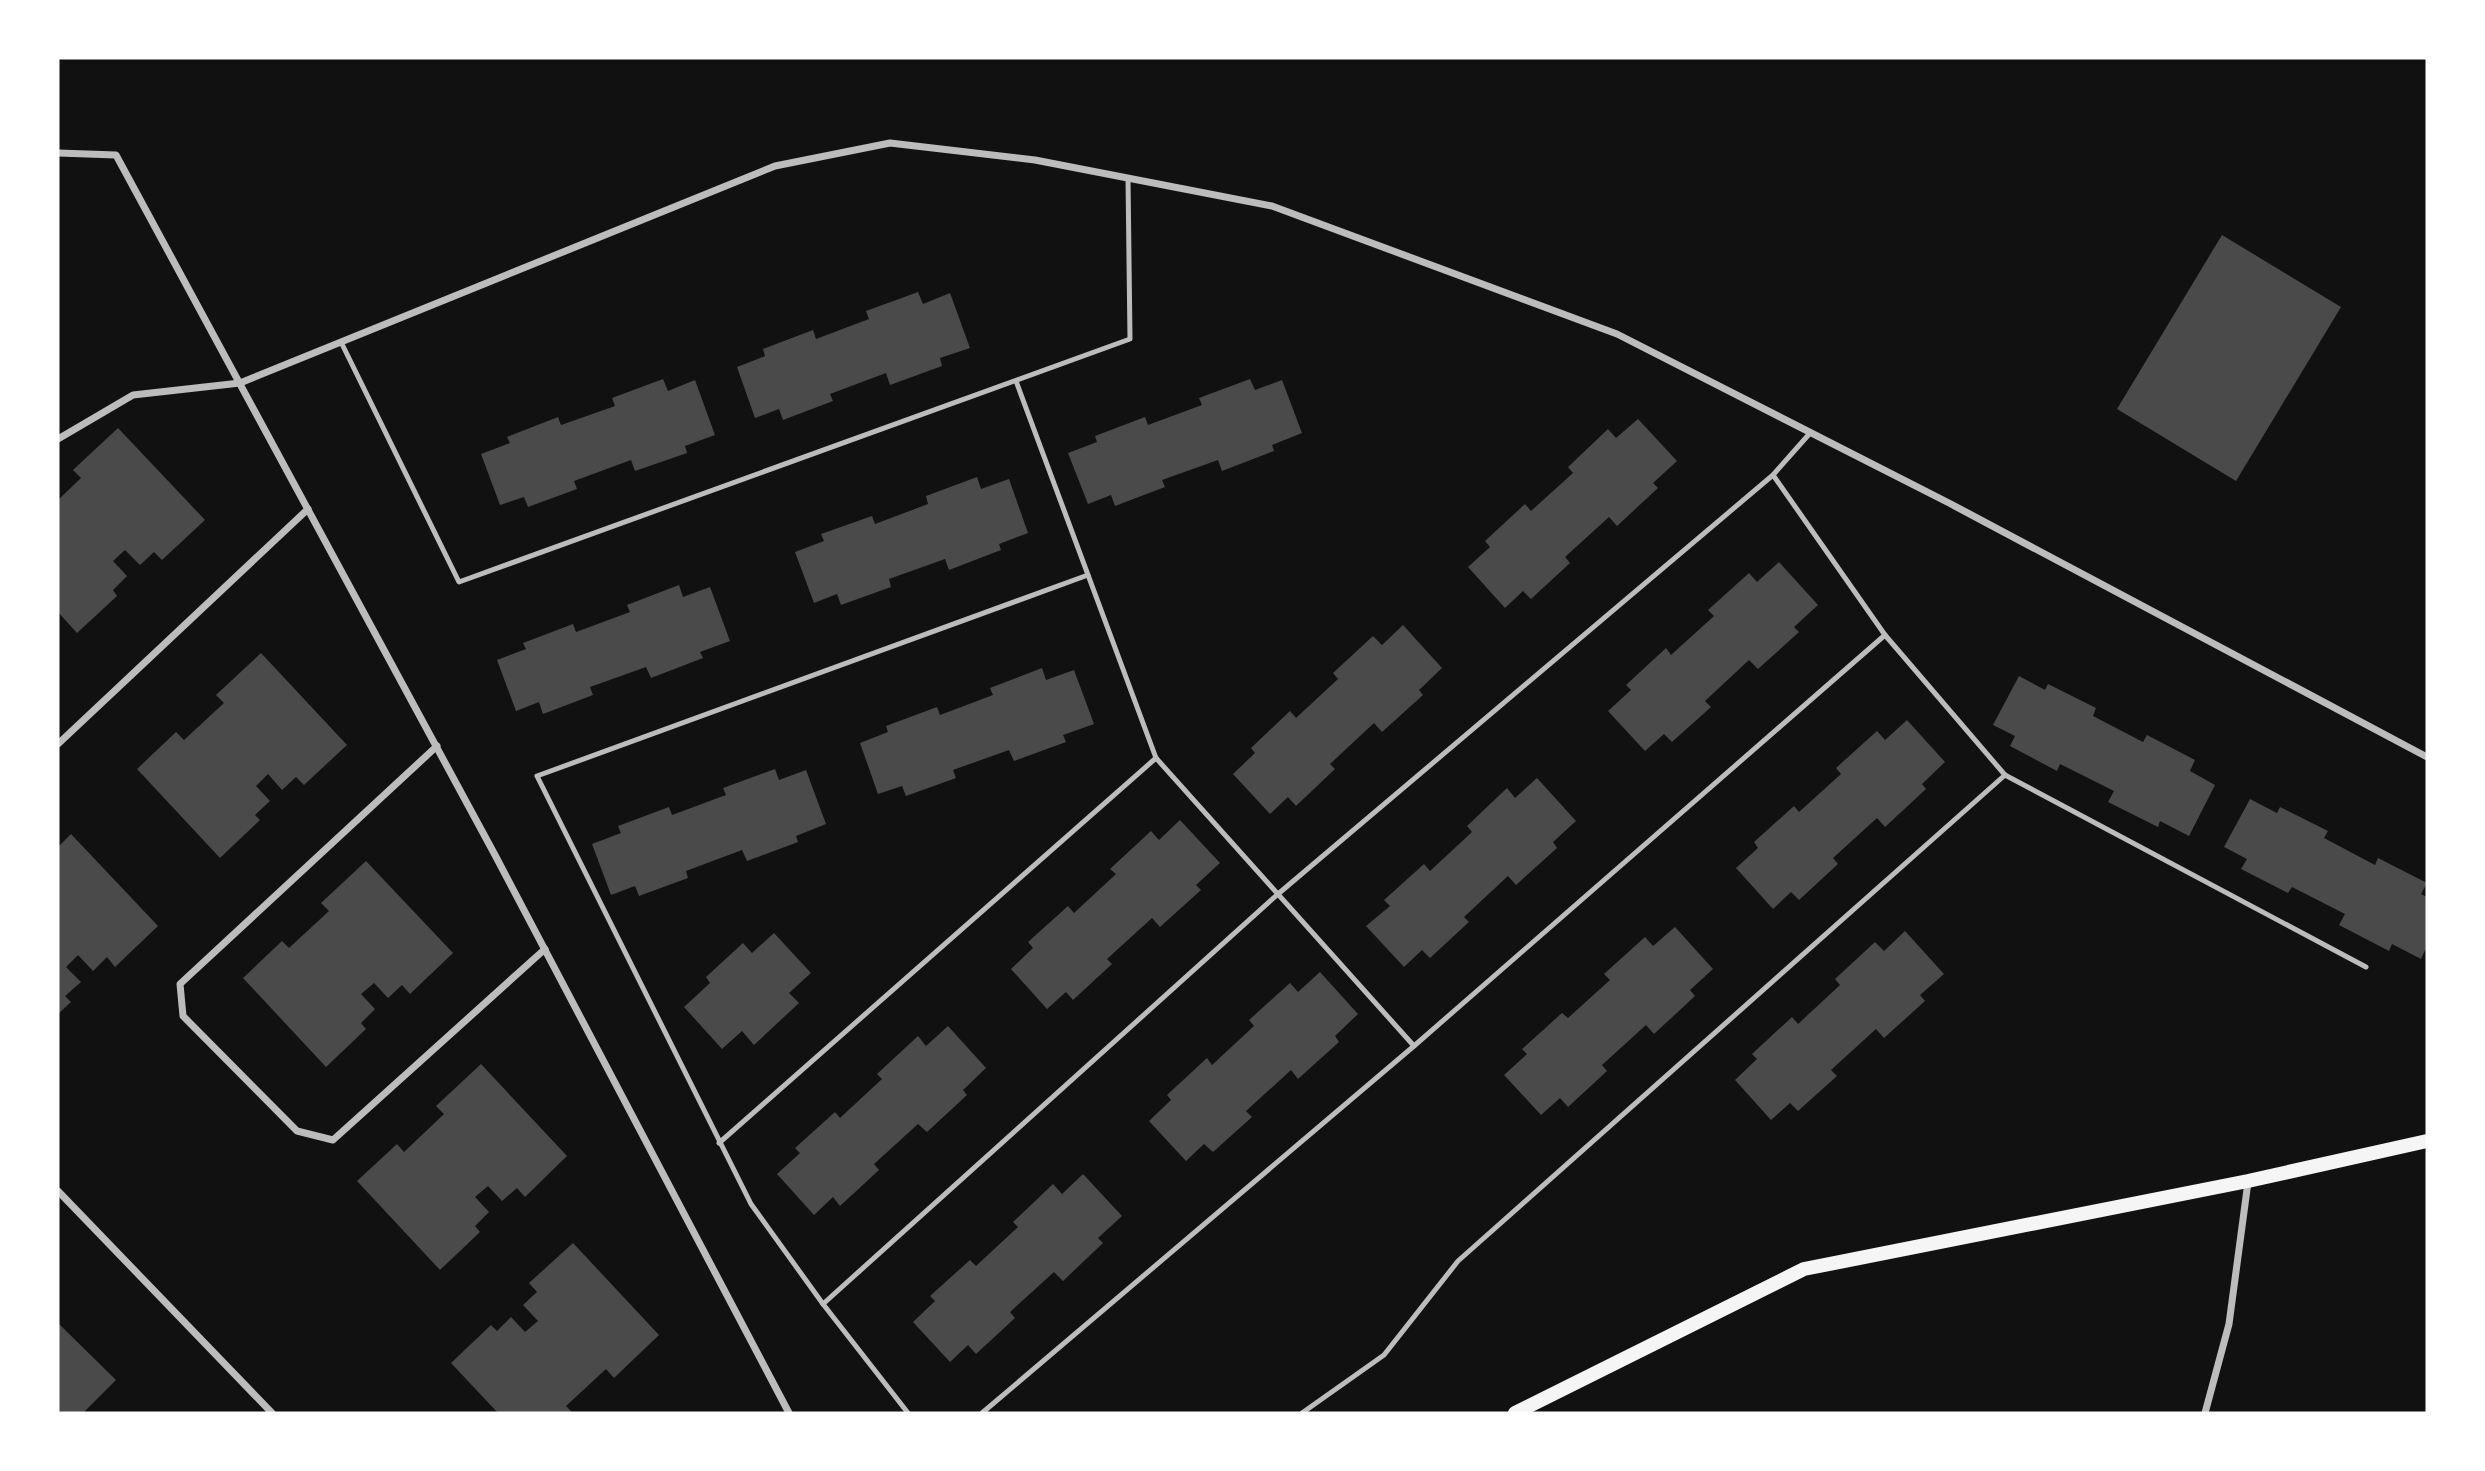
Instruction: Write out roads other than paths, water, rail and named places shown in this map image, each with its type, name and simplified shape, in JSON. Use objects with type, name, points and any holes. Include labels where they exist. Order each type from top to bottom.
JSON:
[{"type":"main road","points":[[1516,1413],[1804,1269],[2248,1181],[2427,1141]]},
{"type":"street","points":[[58,439],[133,395],[240,383],[775,166],[890,143],[1035,160],[1272,206],[1618,334],[1949,503],[2427,757]]},
{"type":"street","points":[[58,153],[116,155],[437,747],[789,1413]]},
{"type":"street","points":[[58,744],[308,509]]},
{"type":"street","points":[[437,747],[180,984],[183,1016],[297,1131],[332,1140],[545,949]]},
{"type":"street","points":[[2205,1413],[2229,1324],[2248,1181]]},
{"type":"street","points":[[58,1191],[272,1413]]},
{"type":"lane","points":[[341,342],[459,582],[1130,339],[1128,178]]},
{"type":"lane","points":[[1016,381],[1156,758],[1414,1046]]},
{"type":"lane","points":[[822,1304],[1278,894],[1773,475],[1811,432]]},
{"type":"lane","points":[[1773,475],[1885,635],[2005,775],[2366,967]]},
{"type":"lane","points":[[908,1413],[822,1304],[751,1204],[537,776],[1088,575]]},
{"type":"lane","points":[[982,1413],[1414,1046],[1885,635]]},
{"type":"lane","points":[[719,1143],[1156,758]]},
{"type":"lane","points":[[1302,1413],[1384,1354],[1458,1261],[2005,775]]}]
